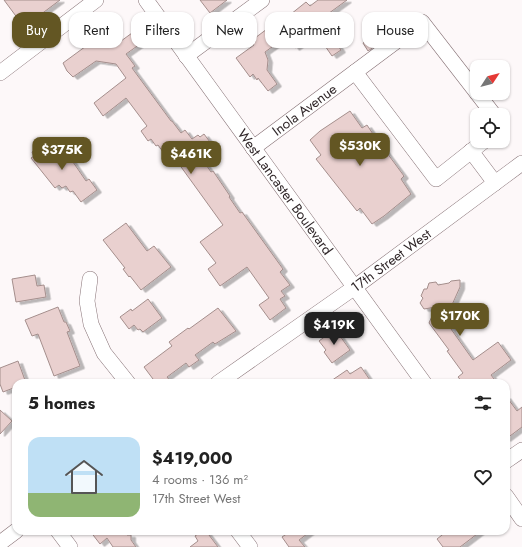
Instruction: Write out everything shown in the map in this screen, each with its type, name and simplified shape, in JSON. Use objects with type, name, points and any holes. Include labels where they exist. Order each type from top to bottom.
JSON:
[{"type":"street","points":[[0,73],[96,0]]},
{"type":"street","name":"West Lancaster Boulevard","points":[[146,0],[421,379]]},
{"type":"street","points":[[186,56],[262,0]]},
{"type":"street","name":"Inola Avenue","points":[[253,148],[422,22],[470,84]]},
{"type":"street","points":[[355,72],[436,179],[475,148]]},
{"type":"street","points":[[482,100],[489,108]]},
{"type":"street","points":[[471,151],[495,183]]},
{"type":"street","name":"17th Street West","points":[[224,379],[355,287],[522,163]]},
{"type":"street","points":[[90,279],[87,301],[91,324],[104,353],[125,379]]},
{"type":"street","points":[[510,458],[522,450]]},
{"type":"street","points":[[510,502],[522,519]]},
{"type":"street","points":[[0,543],[12,534]]},
{"type":"street","points":[[61,535],[70,547]]},
{"type":"street","points":[[241,535],[250,547]]},
{"type":"building","points":[[4,0],[60,0],[44,12],[13,12]]},
{"type":"building","points":[[200,0],[227,0],[211,12],[209,12]]},
{"type":"building","points":[[318,0],[347,0],[331,12],[294,12],[306,2],[310,6]]},
{"type":"building","points":[[265,30],[265,48],[271,48],[265,52],[268,60],[267,70],[277,84],[268,91],[253,74],[250,77],[236,58],[250,48],[257,48],[257,36]]},
{"type":"building","points":[[131,34],[131,48],[134,48],[126,54],[135,66],[132,68],[181,133],[185,130],[192,139],[198,135],[200,137],[204,134],[213,146],[200,156],[211,172],[213,171],[240,213],[242,212],[283,269],[280,272],[290,285],[281,291],[285,296],[280,299],[286,308],[270,320],[259,305],[269,298],[247,267],[220,286],[208,269],[216,263],[200,242],[223,225],[171,153],[166,156],[158,145],[156,146],[151,139],[148,141],[141,131],[147,126],[126,98],[103,116],[94,103],[126,78],[116,64],[96,61],[73,77],[67,71],[63,63],[83,48],[123,48],[123,40]]},
{"type":"building","points":[[326,48],[340,48],[341,50],[332,56]]},
{"type":"building","points":[[350,111],[362,128],[367,125],[404,176],[401,179],[411,194],[372,224],[360,208],[357,211],[316,159],[321,155],[310,140],[320,131]]},
{"type":"building","points":[[46,142],[49,146],[52,144],[56,151],[62,146],[86,181],[89,179],[97,190],[81,202],[73,191],[70,192],[66,186],[62,188],[59,185],[55,188],[31,158],[34,156],[32,152]]},
{"type":"building","points":[[126,223],[147,251],[154,246],[171,267],[141,290],[130,276],[129,277],[123,269],[125,268],[103,240]]},
{"type":"building","points":[[35,275],[37,286],[44,285],[46,297],[16,302],[12,279]]},
{"type":"building","points":[[460,280],[460,287],[447,316],[455,326],[451,329],[473,360],[498,342],[511,360],[491,375],[494,379],[460,379],[458,377],[463,373],[447,351],[449,350],[429,323],[436,307],[424,309],[420,303],[423,298],[421,296],[424,289],[427,289],[429,283],[436,282],[438,285],[449,283],[451,281]]},
{"type":"building","points":[[148,299],[162,318],[143,332],[140,329],[138,330],[134,325],[129,329],[120,317],[131,309],[132,311]]},
{"type":"building","points":[[58,307],[64,322],[66,322],[70,331],[67,332],[80,366],[54,376],[38,334],[32,336],[25,320]]},
{"type":"building","points":[[218,308],[236,331],[215,344],[213,342],[195,355],[199,360],[189,367],[186,363],[167,377],[169,379],[153,379],[144,367],[172,346],[169,342],[188,328],[189,329]]},
{"type":"building","points":[[335,329],[350,350],[332,363],[324,352],[326,350],[319,341]]},
{"type":"building","points":[[18,361],[25,379],[12,379],[12,389],[3,392],[0,384],[0,368]]},
{"type":"building","points":[[361,367],[369,379],[334,379],[347,370],[350,374]]},
{"type":"building","points":[[510,401],[517,411],[522,407],[522,427],[510,436]]},
{"type":"building","points":[[0,410],[12,421],[0,434]]},
{"type":"building","points":[[93,535],[131,535],[131,540],[136,547],[113,547],[107,538],[100,544]]},
{"type":"building","points":[[209,535],[218,547],[190,547],[198,541],[195,536]]},
{"type":"building","points":[[285,535],[306,535],[299,540],[305,547],[289,547],[282,537]]},
{"type":"building","points":[[442,535],[476,535],[460,547],[443,547],[437,539]]}]
